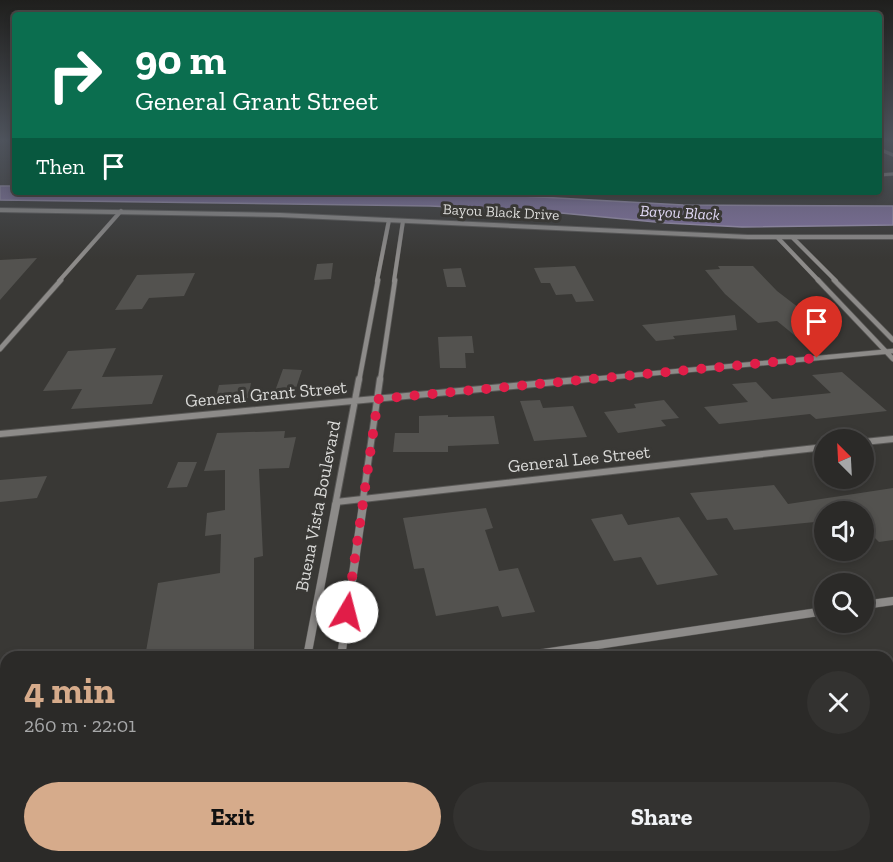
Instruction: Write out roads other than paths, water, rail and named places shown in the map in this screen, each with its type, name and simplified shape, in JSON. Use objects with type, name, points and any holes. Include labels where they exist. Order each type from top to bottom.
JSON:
[{"type":"main road","name":"Bayou Black Drive","points":[[0,210],[389,220],[778,238],[893,237]]},
{"type":"street","points":[[0,350],[121,212]]},
{"type":"street","name":"Buena Vista Boulevard","points":[[308,651],[389,220]]},
{"type":"street","points":[[342,651],[403,221]]},
{"type":"street","points":[[778,238],[889,351],[893,359]]},
{"type":"street","points":[[793,238],[893,339]]},
{"type":"street","name":"General Grant Street","points":[[0,434],[889,351]]},
{"type":"street","points":[[874,441],[893,439]]},
{"type":"street","name":"General Lee Street","points":[[336,502],[814,448]]},
{"type":"street","points":[[874,604],[893,601]]},
{"type":"street","points":[[557,651],[814,613]]},
{"type":"water","name":"Bayou Black","points":[[0,186],[12,186],[12,195],[501,195],[683,205],[893,206],[893,225],[742,227],[666,223],[540,211],[430,206],[0,200]]}]
